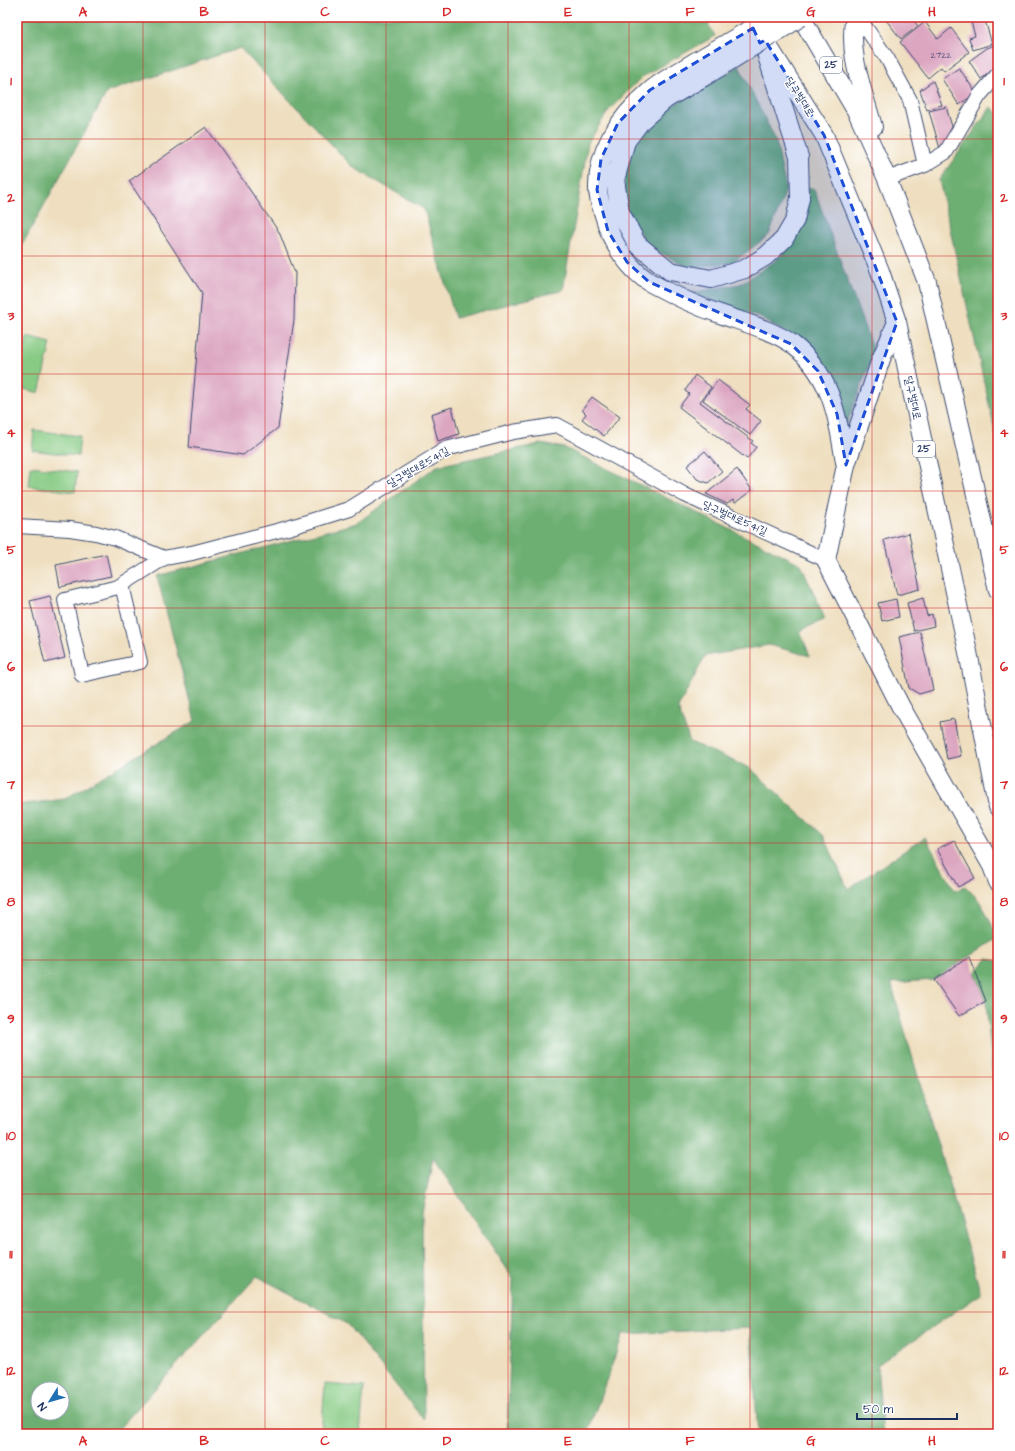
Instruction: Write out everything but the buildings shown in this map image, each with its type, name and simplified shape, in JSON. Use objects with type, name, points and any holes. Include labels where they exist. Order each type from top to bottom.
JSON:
[{"type":"main road","points":[[749,17],[769,62],[799,157],[800,198],[794,220],[784,239],[766,256],[745,269],[711,279],[670,271],[637,244],[620,212],[616,180],[626,141],[640,121],[703,67],[771,17]]},
{"type":"main road","name":"달구벌대로","points":[[749,17],[824,135],[880,272],[897,322],[968,652],[998,807]]},
{"type":"main road","points":[[801,17],[703,67],[650,90],[618,123],[601,158],[598,190],[608,231],[627,262],[649,282],[673,295],[719,314],[754,325],[791,344],[818,371],[830,392],[837,414],[846,465]]},
{"type":"main road","name":"25","points":[[801,17],[858,114],[883,171],[927,282],[998,590]]},
{"type":"main road","points":[[855,17],[854,34],[856,61],[883,171]]},
{"type":"main road","points":[[897,322],[881,359],[846,465],[826,560],[901,707],[992,866],[998,882]]},
{"type":"street","points":[[858,17],[887,58],[910,100],[925,165]]},
{"type":"street","points":[[883,171],[925,165],[946,152],[979,96],[998,74]]},
{"type":"street","name":"달구벌대로541길","points":[[164,558],[192,553],[288,528],[349,509],[446,449],[514,432],[557,425],[685,495],[826,560]]},
{"type":"street","points":[[17,526],[70,529],[96,533],[115,538],[164,558]]},
{"type":"street","points":[[122,585],[140,662],[82,676],[65,600],[84,597],[122,585],[164,558]]},
{"type":"highlighted area","points":[[753,28],[760,43],[765,40],[824,135],[897,322],[846,465],[837,414],[818,371],[791,344],[649,282],[627,262],[608,231],[597,190],[601,159],[618,123],[650,90]]},
{"type":"green space","points":[[17,17],[704,17],[715,36],[642,77],[609,110],[588,143],[563,290],[455,318],[424,209],[353,167],[240,48],[107,92],[17,254]]},
{"type":"green space","points":[[739,66],[776,141],[786,190],[769,235],[732,263],[687,267],[648,246],[625,209],[624,177],[635,144],[665,110]]},
{"type":"green space","points":[[991,107],[998,113],[998,445],[939,180]]},
{"type":"green space","points":[[808,187],[814,189],[874,353],[846,425],[835,383],[809,347],[761,318],[691,293],[740,284],[777,260],[804,225]]},
{"type":"green space","points":[[27,337],[51,343],[39,393],[17,387],[17,380]]},
{"type":"green space","points":[[34,430],[80,436],[78,456],[32,450]]},
{"type":"green space","points":[[540,444],[565,448],[801,564],[825,619],[800,631],[810,656],[769,645],[705,656],[678,708],[690,742],[750,768],[824,836],[848,889],[925,837],[955,891],[965,886],[981,902],[998,938],[934,980],[891,983],[981,1294],[877,1365],[883,1434],[758,1434],[750,1328],[623,1334],[587,1434],[507,1434],[513,1278],[433,1158],[422,1213],[424,1420],[347,1324],[257,1276],[114,1434],[17,1434],[17,805],[65,799],[195,721],[157,576],[357,523],[437,466]]},
{"type":"green space","points":[[31,466],[77,472],[75,492],[29,486]]},
{"type":"green space","points":[[987,959],[998,961],[998,1133],[986,1001],[975,973]]},
{"type":"green space","points":[[325,1384],[364,1387],[360,1434],[321,1434]]}]
